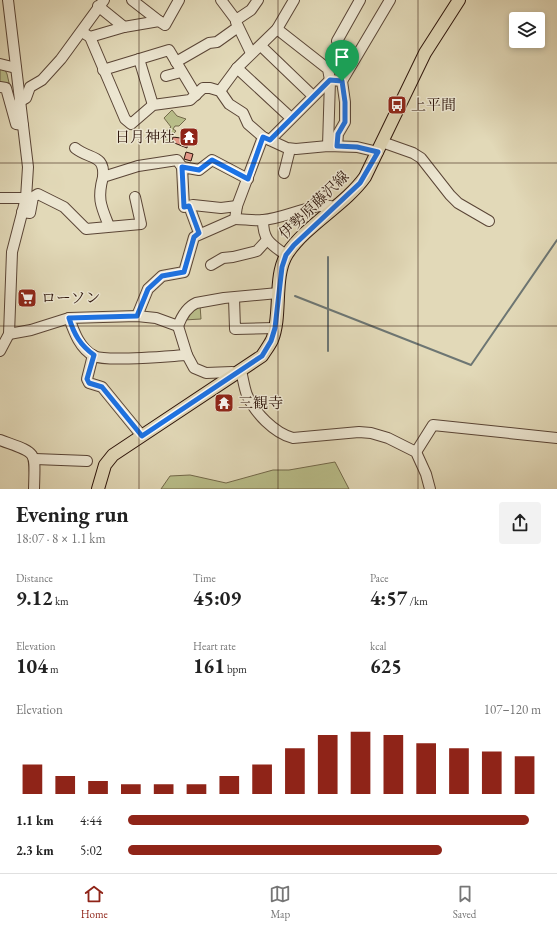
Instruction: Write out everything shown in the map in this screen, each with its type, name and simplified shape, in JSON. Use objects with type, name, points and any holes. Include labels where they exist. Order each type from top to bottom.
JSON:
[{"type":"main road","name":"伊勢原藤沢線","points":[[98,489],[102,473],[108,462],[119,450],[262,356],[271,341],[275,328],[278,293],[282,267],[286,255],[360,183],[380,147],[425,53],[459,0]]},
{"type":"street","points":[[8,0],[19,102],[28,167],[26,198],[12,252],[3,342],[31,330],[69,318],[137,316],[156,318],[178,326]]},
{"type":"street","points":[[132,0],[166,25],[178,0]]},
{"type":"street","points":[[221,0],[237,24],[251,53]]},
{"type":"street","points":[[181,58],[203,44],[217,42],[248,13],[258,0]]},
{"type":"street","points":[[220,91],[237,68],[277,29],[294,0]]},
{"type":"street","points":[[337,41],[360,0]]},
{"type":"street","points":[[333,146],[345,122],[345,102],[342,81],[390,0]]},
{"type":"street","points":[[19,102],[26,98],[30,87],[42,80],[86,34],[101,3],[124,27]]},
{"type":"street","points":[[86,34],[158,20]]},
{"type":"street","points":[[277,29],[328,69],[330,80],[333,146]]},
{"type":"street","points":[[86,34],[126,119],[131,124],[153,105],[190,100],[203,88],[210,88],[220,91],[229,104],[243,113],[248,124],[266,138],[290,149],[333,146],[380,147],[413,153],[421,158],[458,203],[489,221]]},
{"type":"street","points":[[261,46],[313,96]]},
{"type":"street","points":[[104,70],[169,50],[181,58]]},
{"type":"street","points":[[181,58],[181,72],[196,95]]},
{"type":"street","points":[[139,59],[153,105]]},
{"type":"street","points":[[0,64],[16,68]]},
{"type":"street","points":[[237,68],[291,118]]},
{"type":"street","points":[[166,76],[181,72]]},
{"type":"street","points":[[235,219],[237,206],[266,138],[291,118],[330,80],[342,81]]},
{"type":"street","points":[[0,87],[6,88],[16,124],[23,125]]},
{"type":"street","points":[[75,148],[81,153],[101,161],[104,166],[99,191],[99,201],[109,226]]},
{"type":"street","points":[[284,172],[290,149]]},
{"type":"street","points":[[103,177],[138,166],[177,160],[182,167],[184,207],[193,205],[221,208],[237,206]]},
{"type":"street","points":[[182,167],[199,170],[212,160],[248,179]]},
{"type":"street","points":[[22,212],[30,213],[33,197],[38,194],[64,207],[86,229],[141,224],[136,197]]},
{"type":"street","points":[[0,198],[26,198]]},
{"type":"street","points":[[189,206],[199,233]]},
{"type":"street","points":[[137,316],[148,289],[162,276],[184,272],[194,237],[199,233],[235,219],[264,220],[323,206],[334,207]]},
{"type":"street","points":[[264,220],[263,228],[267,240],[286,255]]},
{"type":"street","points":[[214,266],[223,258],[257,251],[267,240]]},
{"type":"street","points":[[278,293],[224,298],[192,305],[181,318],[178,326],[187,356],[194,368],[201,372],[238,372],[253,408],[284,435],[293,438],[359,432],[371,433],[404,444],[416,452],[426,474],[430,489]]},
{"type":"street","points":[[234,298],[235,329],[275,328]]},
{"type":"street","points":[[69,318],[75,336],[85,349],[100,357],[127,358],[187,356]]},
{"type":"street","points":[[94,355],[87,379],[89,383],[102,387],[142,436]]},
{"type":"street","points":[[416,452],[433,425],[557,438]]},
{"type":"street","points":[[0,440],[27,450],[35,459],[34,489]]},
{"type":"street","points":[[35,459],[87,461]]},
{"type":"green space","points":[[0,69],[5,70],[7,74],[13,100],[0,84]]},
{"type":"green space","points":[[172,110],[177,116],[186,119],[179,126],[175,126],[173,129],[176,131],[166,142],[161,136],[171,127],[164,118]]},
{"type":"green space","points":[[193,305],[200,305],[201,319],[184,320]]},
{"type":"green space","points":[[335,462],[349,489],[161,489],[170,476],[190,475],[226,483],[273,470],[289,470]]},
{"type":"building","points":[[173,137],[188,139],[187,148],[172,142]]},
{"type":"building","points":[[186,152],[193,154],[191,161],[184,159]]},
{"type":"waterway","points":[[295,296],[471,365],[557,240]]},
{"type":"waterway","points":[[328,257],[328,351]]},
{"type":"place","name":"上平間","points":[[397,105]]},
{"type":"place","name":"日月神社","points":[[189,137]]},
{"type":"place","name":"ローソン","points":[[27,298]]},
{"type":"place","name":"三観寺","points":[[224,403]]},
{"type":"route","points":[[330,80],[342,81],[345,102],[345,122],[338,134],[337,146],[357,147],[378,152],[365,177],[356,188],[294,245],[286,255],[282,267],[278,293],[275,328],[271,341],[262,356],[142,436],[105,393],[102,387],[89,383],[87,379],[94,355],[85,349],[75,336],[69,318],[137,316],[148,289],[162,276],[184,272],[194,237],[199,233],[189,206],[184,207],[182,167],[191,170],[199,170],[212,160],[248,179],[263,137],[270,140],[330,80]]}]
